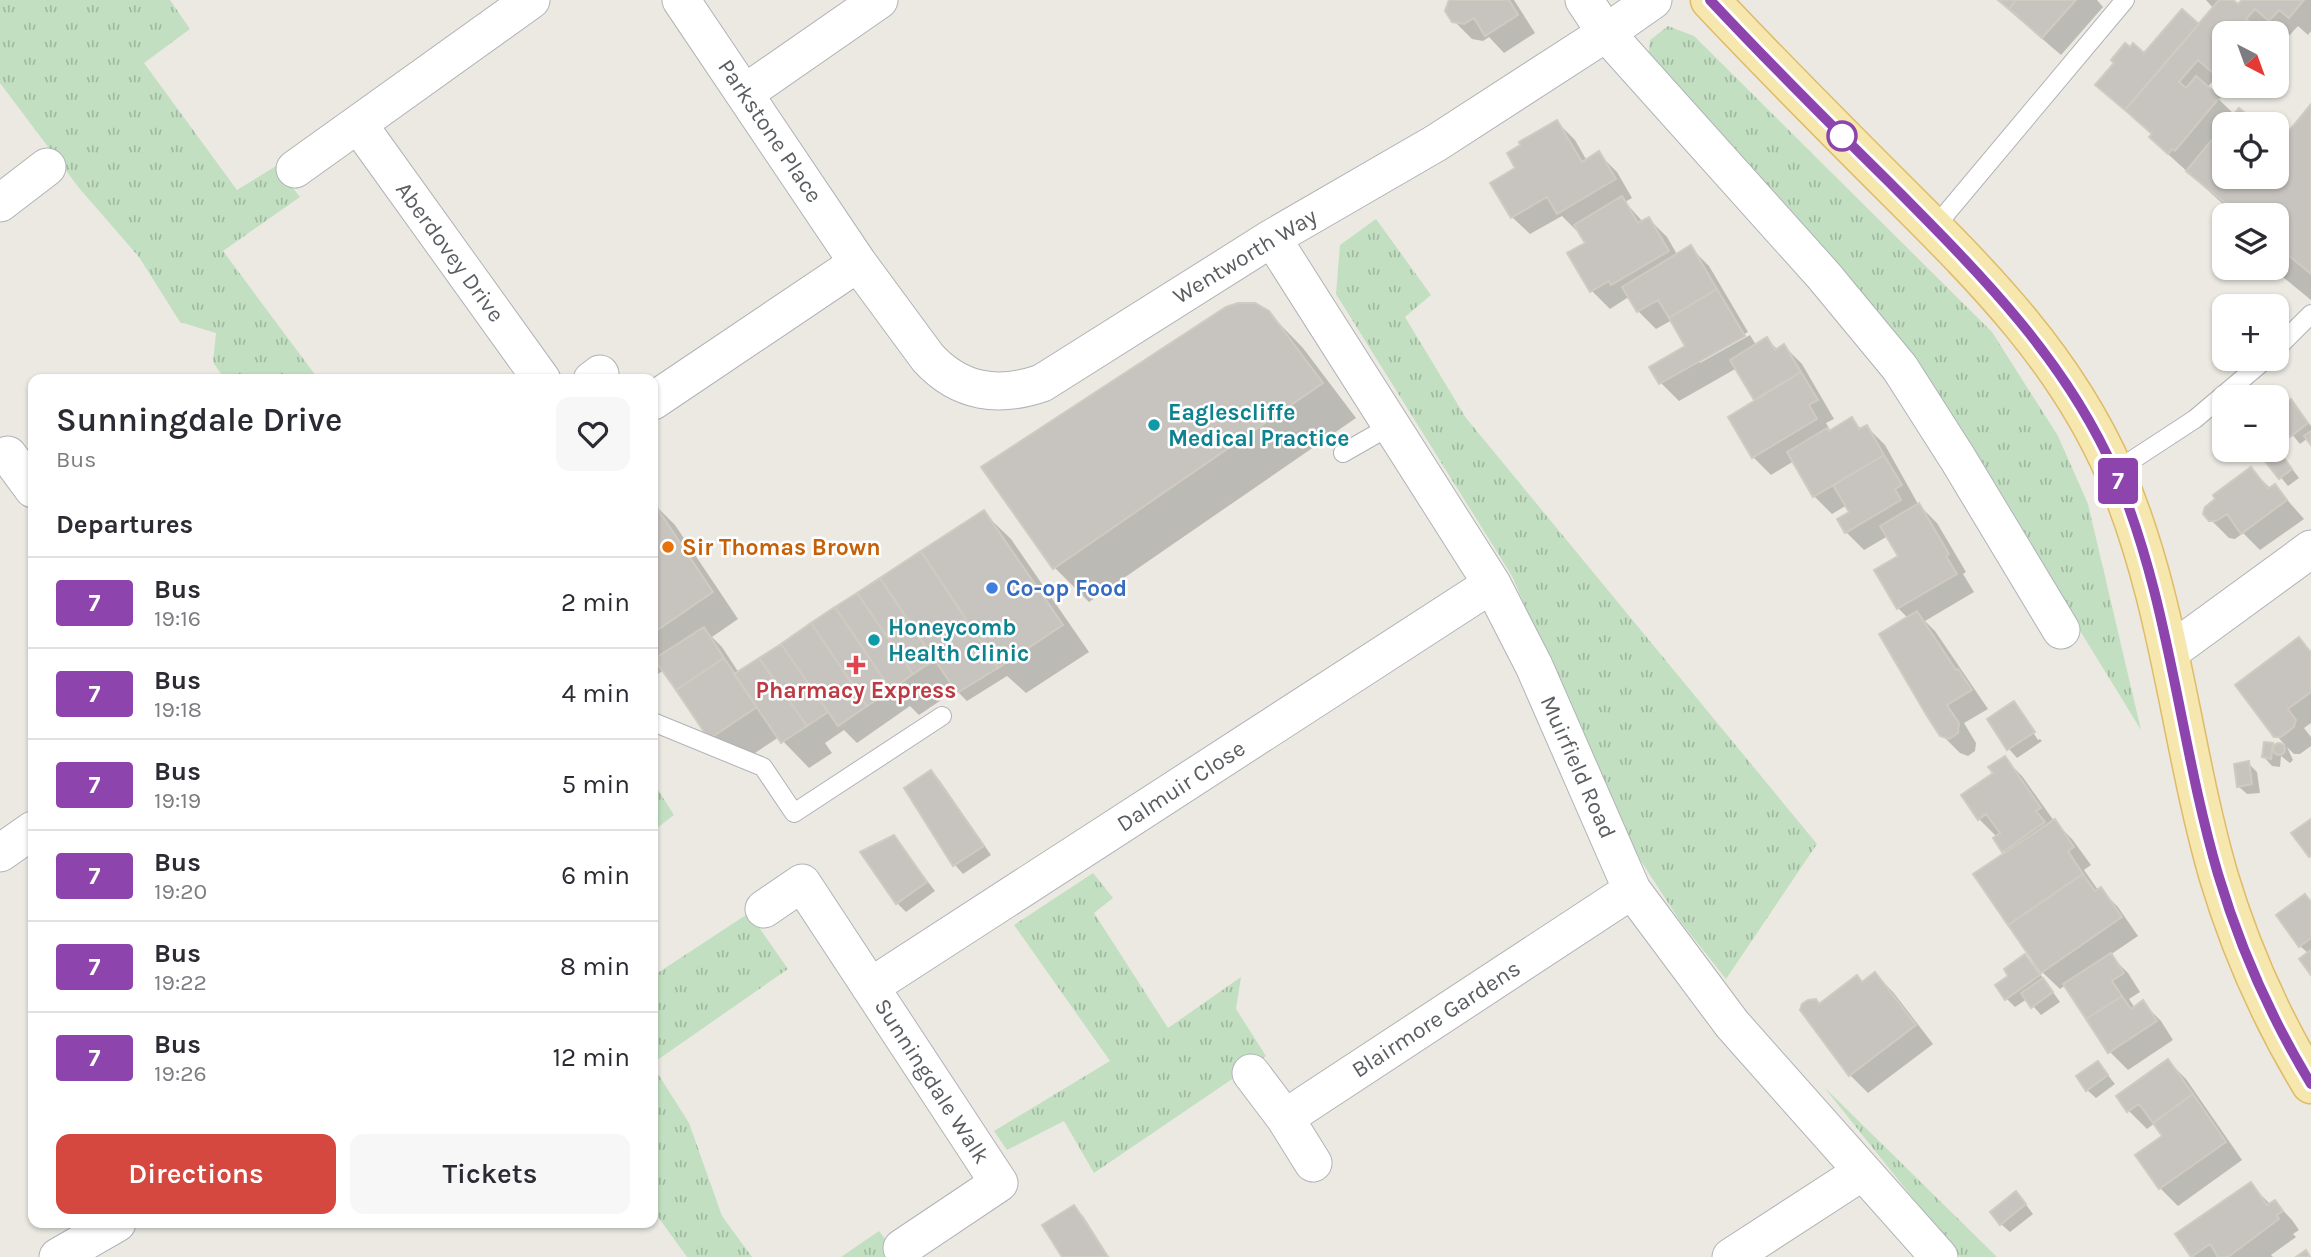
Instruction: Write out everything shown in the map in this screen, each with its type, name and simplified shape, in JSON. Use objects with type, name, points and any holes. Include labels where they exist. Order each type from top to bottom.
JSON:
[{"type":"main road","points":[[1710,0],[1792,88],[1934,228],[2026,326],[2082,407],[2115,472],[2139,539],[2170,652],[2210,844],[2225,896],[2261,990],[2282,1034],[2311,1084]]},
{"type":"street","points":[[295,169],[531,0]]},
{"type":"street","name":"Parkstone Place","points":[[681,0],[858,263]]},
{"type":"street","points":[[746,93],[879,0]]},
{"type":"street","points":[[1584,0],[1606,33],[1824,276],[1900,368],[2061,630]]},
{"type":"street","name":"Wentworth Way","points":[[858,263],[936,367],[969,386],[1006,393],[1042,383],[1272,238],[1436,143],[1653,0]]},
{"type":"street","name":"Aberdovey Drive","points":[[358,124],[538,374]]},
{"type":"street","points":[[0,203],[47,167]]},
{"type":"street","name":"Muirfield Road","points":[[1272,238],[1492,584],[1534,666],[1632,890],[1732,1024],[1938,1257]]},
{"type":"street","points":[[658,398],[858,263]]},
{"type":"street","points":[[8,455],[28,482]]},
{"type":"street","points":[[2170,652],[2311,549]]},
{"type":"street","name":"Dalmuir Close","points":[[870,987],[1492,584]]},
{"type":"street","points":[[0,853],[28,833]]},
{"type":"street","points":[[764,909],[802,883],[870,987]]},
{"type":"street","name":"Blairmore Gardens","points":[[1285,1118],[1632,890]]},
{"type":"street","name":"Sunningdale Walk","points":[[870,987],[999,1183],[902,1248]]},
{"type":"street","points":[[1251,1073],[1285,1118],[1313,1163]]},
{"type":"street","points":[[1731,1257],[1862,1172]]},
{"type":"street","points":[[58,1257],[108,1228]]},
{"type":"lane","points":[[1934,228],[2125,0]]},
{"type":"lane","points":[[2289,336],[2311,314]]},
{"type":"lane","points":[[2115,472],[2195,419],[2252,371]]},
{"type":"lane","points":[[1343,453],[1392,425]]},
{"type":"lane","points":[[658,724],[763,768],[794,813],[943,716]]},
{"type":"green space","points":[[0,0],[170,0],[190,29],[144,63],[237,190],[276,166],[300,197],[223,251],[315,374],[221,374],[213,362],[216,333],[180,322],[139,257],[79,188],[0,83]]},
{"type":"green space","points":[[1668,26],[1694,36],[1992,332],[2058,436],[2088,504],[2141,730],[1936,396],[1648,59],[1650,40]]},
{"type":"green space","points":[[1376,219],[1431,295],[1405,317],[1466,418],[1817,844],[1726,979],[1680,921],[1620,829],[1512,576],[1336,294],[1340,245]]},
{"type":"green space","points":[[658,790],[674,815],[658,827]]},
{"type":"green space","points":[[1093,873],[1113,898],[1094,913],[1168,1028],[1241,977],[1236,1009],[1266,1056],[1094,1173],[1064,1121],[1007,1150],[994,1131],[1110,1061],[1014,925]]},
{"type":"green space","points":[[749,913],[788,969],[658,1060],[658,973]]},
{"type":"green space","points":[[658,1074],[689,1123],[722,1216],[752,1257],[687,1257],[658,1217]]},
{"type":"green space","points":[[1824,1087],[1997,1257],[1960,1257]]},
{"type":"green space","points":[[879,1231],[899,1257],[841,1257]]},
{"type":"building","points":[[1449,0],[1509,0],[1518,15],[1485,36],[1474,18],[1464,24],[1452,22],[1445,11]]},
{"type":"building","points":[[1998,0],[2016,0],[2009,9]]},
{"type":"building","points":[[2016,0],[2076,0],[2042,38],[2009,9]]},
{"type":"building","points":[[2219,0],[2233,0],[2238,4],[2242,0],[2304,0],[2289,18],[2279,10],[2269,21],[2255,9],[2246,19],[2248,21],[2212,21],[2212,72],[2198,60],[2179,82],[2186,88],[2196,76],[2212,90],[2212,98],[2219,98],[2175,151],[2172,149],[2168,154],[2149,137],[2152,134],[2125,110]]},
{"type":"building","points":[[2182,9],[2199,24],[2125,110],[2095,85],[2114,63],[2111,60],[2125,43],[2130,47],[2133,43],[2144,53]]},
{"type":"building","points":[[2311,104],[2311,274],[2289,256],[2289,203],[2225,203],[2186,171],[2212,140],[2212,189],[2289,189],[2289,131]]},
{"type":"building","points":[[1557,120],[1582,162],[1599,151],[1616,179],[1557,214],[1547,197],[1511,218],[1490,183],[1515,168],[1507,153],[1520,145],[1519,142]]},
{"type":"building","points":[[1622,196],[1638,223],[1649,217],[1669,251],[1611,285],[1609,281],[1590,292],[1567,253],[1585,243],[1574,225]]},
{"type":"building","points":[[1691,245],[1717,289],[1669,318],[1658,300],[1637,312],[1622,287]]},
{"type":"building","points":[[1717,289],[1745,336],[1659,384],[1649,367],[1685,346],[1669,318]]},
{"type":"building","name":"Eaglescliffe Medical Practice","points":[[1238,303],[1255,303],[1269,311],[1323,383],[1053,569],[981,467],[1226,307]]},
{"type":"building","points":[[1767,337],[1775,350],[1784,344],[1801,372],[1754,400],[1730,360]]},
{"type":"building","points":[[1801,372],[1818,400],[1809,405],[1817,419],[1752,458],[1728,417]]},
{"type":"building","points":[[2291,399],[2308,423],[2290,437],[2289,436]]},
{"type":"building","points":[[1852,417],[1859,429],[1867,425],[1884,455],[1813,497],[1787,452],[1827,428],[1829,431]]},
{"type":"building","points":[[2311,431],[2311,445],[2304,436]]},
{"type":"building","points":[[1884,455],[1902,485],[1895,489],[1901,500],[1845,533],[1837,519],[1849,512],[1833,485]]},
{"type":"building","points":[[2266,462],[2287,462],[2292,469],[2279,479]]},
{"type":"building","points":[[2251,467],[2268,489],[2275,484],[2287,500],[2241,534],[2227,514],[2216,521],[2209,521],[2203,514],[2205,507],[2215,499],[2213,495]]},
{"type":"building","points":[[1919,503],[1949,554],[1946,556],[1957,574],[1897,609],[1874,570],[1898,556],[1880,526]]},
{"type":"building","name":"Sir Thomas Brown","points":[[658,510],[713,592],[658,630]]},
{"type":"building","name":"Co-op Food","points":[[984,510],[1063,625],[998,668],[921,551]]},
{"type":"building","points":[[921,551],[998,668],[957,693],[880,578]]},
{"type":"building","points":[[880,578],[934,660],[913,674],[857,593]]},
{"type":"building","name":"Honeycomb Health Clinic","points":[[857,593],[913,674],[891,690],[835,607]]},
{"type":"building","name":"Pharmacy Express","points":[[835,607],[891,690],[867,706],[811,623]]},
{"type":"building","points":[[1917,611],[1972,690],[1947,705],[1959,723],[1958,733],[1949,739],[1940,736],[1879,634]]},
{"type":"building","points":[[811,623],[867,706],[838,726],[781,644]]},
{"type":"building","points":[[704,627],[724,658],[676,690],[658,665],[658,656]]},
{"type":"building","points":[[2299,637],[2311,653],[2311,692],[2288,709],[2296,720],[2294,727],[2281,737],[2274,737],[2235,685]]},
{"type":"building","points":[[781,644],[828,712],[807,726],[759,658]]},
{"type":"building","points":[[724,658],[757,707],[709,739],[676,690]]},
{"type":"building","points":[[759,658],[807,726],[781,743],[734,674]]},
{"type":"building","points":[[2014,701],[2035,732],[2007,750],[1987,719]]},
{"type":"building","points":[[2264,742],[2273,743],[2271,759],[2262,757]]},
{"type":"building","points":[[2279,743],[2285,749],[2279,755],[2273,749]]},
{"type":"building","points":[[2005,756],[2041,808],[2036,811],[2045,822],[2002,852],[1993,838],[2000,833],[1986,814],[1978,820],[1961,795],[1993,773],[1988,767]]},
{"type":"building","points":[[2249,761],[2252,784],[2237,787],[2234,764]]},
{"type":"building","points":[[931,770],[984,846],[953,866],[904,788]]},
{"type":"building","points":[[2055,819],[2074,847],[2068,851],[2083,874],[2008,925],[1973,874]]},
{"type":"building","points":[[2311,819],[2311,856],[2309,857],[2291,833]]},
{"type":"building","points":[[894,835],[927,882],[896,904],[860,852]]},
{"type":"building","points":[[2083,874],[2095,891],[2101,887],[2122,917],[2041,973],[2008,925]]},
{"type":"building","points":[[2305,894],[2311,902],[2311,938],[2299,947],[2276,915]]},
{"type":"building","points":[[2311,950],[2311,975],[2299,959]]},
{"type":"building","points":[[2111,953],[2124,973],[2112,981],[2122,996],[2086,1019],[2063,984]]},
{"type":"building","points":[[2025,954],[2040,975],[2005,1000],[1995,985],[2008,976],[2004,969]]},
{"type":"building","points":[[1875,972],[1916,1025],[1849,1076],[1800,1010],[1802,1004],[1808,1000],[1816,999],[1819,1004],[1857,975],[1862,982]]},
{"type":"building","points":[[2043,978],[2053,992],[2031,1008],[2021,993]]},
{"type":"building","points":[[2122,996],[2131,1009],[2143,1000],[2157,1021],[2108,1053],[2086,1019]]},
{"type":"building","points":[[2168,1059],[2193,1094],[2153,1123],[2139,1104],[2127,1112],[2116,1096]]},
{"type":"building","points":[[2098,1061],[2108,1075],[2086,1091],[2076,1076]]},
{"type":"building","points":[[2193,1094],[2226,1142],[2159,1189],[2135,1155],[2162,1136],[2153,1123]]},
{"type":"building","points":[[2251,1182],[2267,1205],[2275,1200],[2283,1211],[2277,1215],[2279,1219],[2228,1257],[2218,1257],[2210,1244],[2191,1257],[2175,1234]]},
{"type":"building","points":[[2016,1191],[2026,1204],[2000,1225],[1990,1212]]},
{"type":"building","points":[[1074,1205],[1108,1257],[1062,1257],[1042,1225]]},
{"type":"building","points":[[2306,1250],[2310,1257],[2296,1257]]},
{"type":"bus line","name":"7","points":[[1710,0],[1792,88],[1960,254],[2026,326],[2068,383],[2082,407],[2115,472],[2139,539],[2170,652],[2210,844],[2234,923],[2282,1034],[2311,1084]]},
{"type":"place","name":"Eaglescliffe Medical Practice","points":[[1154,425]]},
{"type":"place","name":"Sir Thomas Brown","points":[[668,547]]},
{"type":"place","name":"Co-op Food","points":[[992,588]]},
{"type":"place","name":"Honeycomb Health Clinic","points":[[874,640]]},
{"type":"place","name":"Pharmacy Express","points":[[856,665]]}]
